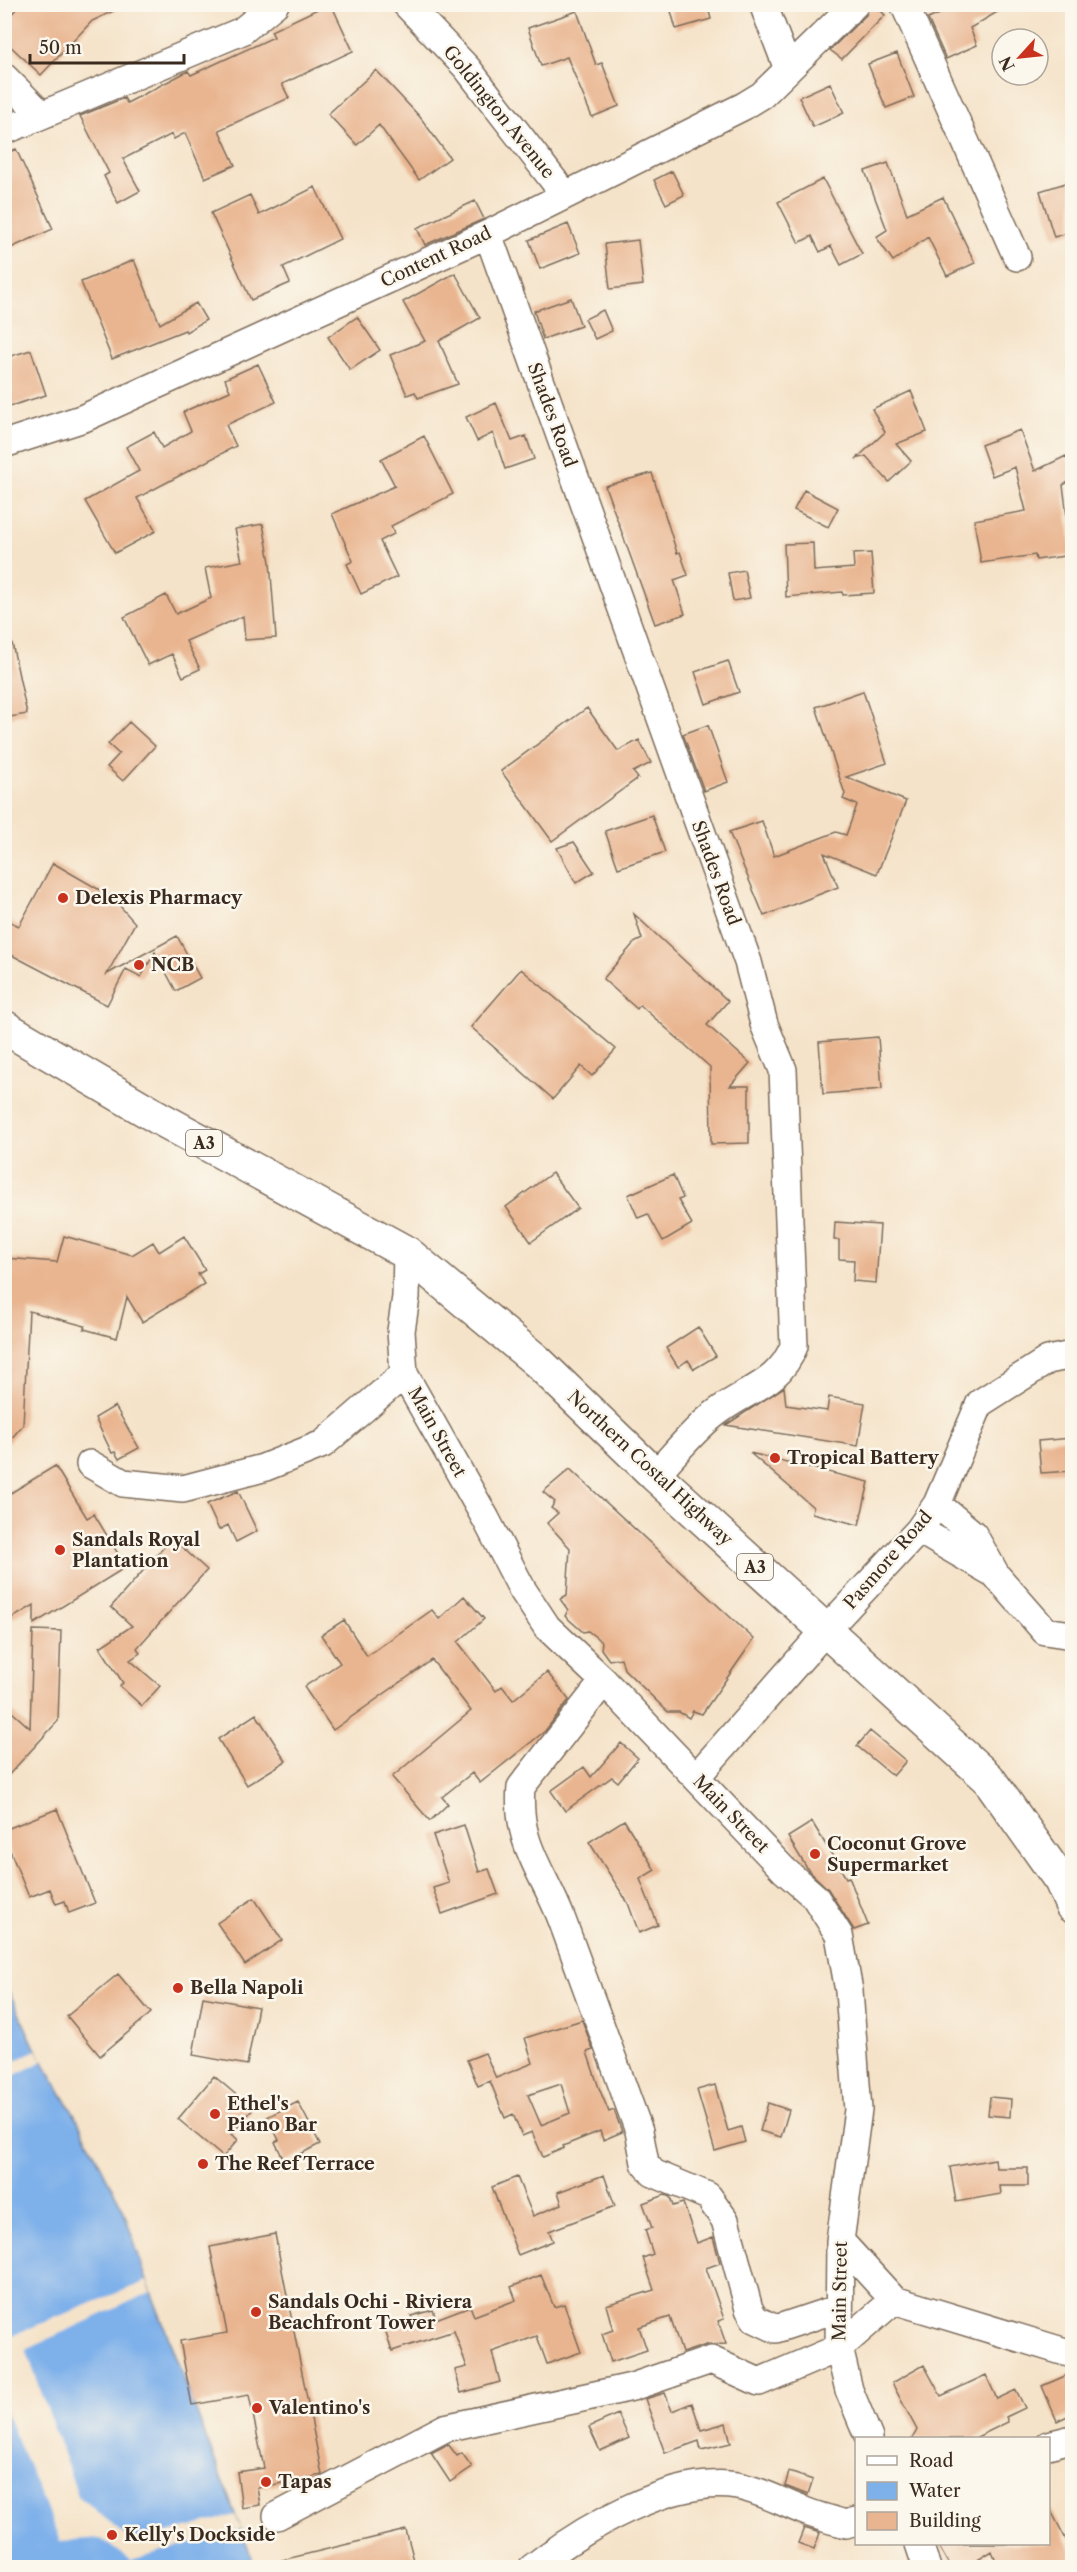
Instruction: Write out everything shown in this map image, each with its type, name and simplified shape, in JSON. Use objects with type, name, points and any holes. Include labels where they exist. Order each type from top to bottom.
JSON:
[{"type":"main road","name":"A3","points":[[4,1027],[159,1118],[407,1253]]},
{"type":"main road","name":"Northern Costal Highway","points":[[407,1253],[537,1361],[655,1475],[988,1778],[1061,1881],[1072,1906]]},
{"type":"street","points":[[4,131],[242,31],[275,4]]},
{"type":"street","name":"Goldington Avenue","points":[[406,4],[467,68],[565,195]]},
{"type":"street","points":[[763,4],[788,69]]},
{"type":"street","name":"Content Road","points":[[4,444],[84,418],[488,234],[744,106],[762,95],[855,4]]},
{"type":"street","points":[[904,4],[1017,257]]},
{"type":"street","points":[[4,77],[42,115]]},
{"type":"street","name":"Shades Road","points":[[488,234],[748,962],[764,1023],[783,1070],[794,1346],[787,1365],[771,1380],[737,1397],[711,1417],[655,1475]]},
{"type":"street","name":"Main Street","points":[[407,1253],[406,1297],[401,1331],[404,1374],[486,1519],[522,1589],[547,1627],[604,1681],[784,1870],[815,1897],[839,1935],[849,1991],[858,2110],[840,2241],[839,2348],[849,2390],[868,2437]]},
{"type":"street","name":"Pasmore Road","points":[[696,1777],[825,1631],[919,1530],[937,1504],[980,1402],[1048,1360],[1072,1354]]},
{"type":"street","points":[[90,1464],[123,1483],[183,1489],[263,1467],[323,1444],[404,1374]]},
{"type":"street","points":[[937,1504],[973,1534],[995,1574],[1046,1631],[1072,1635]]},
{"type":"street","points":[[919,1530],[995,1574]]},
{"type":"street","points":[[604,1681],[521,1787],[520,1805],[526,1847],[560,1917],[639,2131],[645,2163],[653,2173],[708,2196],[728,2229],[749,2309],[765,2326],[776,2329],[839,2308]]},
{"type":"street","points":[[840,2241],[894,2300],[1072,2354]]},
{"type":"street","points":[[277,2516],[445,2428],[632,2387],[711,2360],[759,2382],[839,2348],[894,2300]]},
{"type":"street","points":[[1050,2444],[1072,2439]]},
{"type":"street","points":[[532,2568],[562,2545],[610,2518],[663,2495],[703,2485],[737,2486],[846,2524],[855,2521]]},
{"type":"street","points":[[919,2545],[927,2568]]},
{"type":"water","points":[[4,1981],[36,2050],[77,2119],[123,2209],[147,2281],[255,2567],[5,2567]]},
{"type":"pier","points":[[36,2050],[43,2061],[5,2080],[5,2066]]},
{"type":"pier","points":[[147,2281],[151,2292],[26,2349],[78,2496],[134,2542],[235,2515],[241,2529],[131,2561],[101,2538],[60,2541],[5,2410],[5,2338]]},
{"type":"building","points":[[21,4],[128,4],[92,21],[41,75],[4,40],[4,22]]},
{"type":"building","points":[[331,4],[353,51],[282,84],[289,98],[219,130],[235,165],[205,178],[185,133],[174,139],[172,134],[123,159],[140,191],[118,203],[104,176],[109,173],[80,116],[124,98],[127,103],[188,71],[191,75],[274,37],[271,31]]},
{"type":"building","points":[[669,4],[707,4],[711,19],[676,29]]},
{"type":"building","points":[[870,4],[874,4],[885,15],[842,59],[830,50],[866,15]]},
{"type":"building","points":[[962,4],[1011,4],[970,28],[977,45],[946,59],[928,19]]},
{"type":"building","points":[[577,11],[596,65],[602,63],[619,106],[592,117],[567,57],[541,66],[528,28]]},
{"type":"building","points":[[897,53],[914,97],[886,108],[868,64]]},
{"type":"building","points":[[376,70],[420,117],[450,158],[419,180],[379,125],[357,145],[328,114]]},
{"type":"building","points":[[830,83],[844,113],[813,127],[799,97]]},
{"type":"building","points":[[16,149],[53,229],[4,251],[4,154]]},
{"type":"building","points":[[888,163],[907,214],[943,197],[975,263],[947,276],[928,237],[893,261],[876,237],[887,230],[865,171]]},
{"type":"building","points":[[672,171],[684,195],[666,204],[654,180]]},
{"type":"building","points":[[823,179],[862,254],[841,265],[831,246],[820,252],[812,236],[799,243],[778,202]]},
{"type":"building","points":[[1072,181],[1072,232],[1054,237],[1040,191]]},
{"type":"building","points":[[315,187],[340,239],[283,267],[290,283],[251,300],[211,213],[250,195],[259,215]]},
{"type":"building","points":[[475,201],[484,219],[425,245],[417,228]]},
{"type":"building","points":[[568,224],[580,253],[540,269],[529,240]]},
{"type":"building","points":[[638,240],[643,285],[610,289],[605,244]]},
{"type":"building","points":[[134,260],[160,324],[196,303],[206,320],[186,332],[185,330],[112,359],[81,282]]},
{"type":"building","points":[[455,273],[480,318],[439,341],[458,384],[418,398],[415,392],[407,395],[390,355],[425,341],[403,302]]},
{"type":"building","points":[[571,298],[581,326],[543,339],[534,311]]},
{"type":"building","points":[[603,310],[612,331],[595,339],[585,319]]},
{"type":"building","points":[[357,317],[380,350],[350,370],[328,337]]},
{"type":"building","points":[[31,350],[46,395],[4,408],[4,358]]},
{"type":"building","points":[[258,364],[276,402],[226,425],[236,446],[137,498],[156,531],[115,553],[85,501],[139,471],[126,447],[154,432],[162,448],[191,431],[183,412],[230,391],[225,379]]},
{"type":"building","points":[[911,391],[927,432],[896,444],[911,461],[889,482],[866,456],[856,459],[885,432],[872,409]]},
{"type":"building","points":[[496,403],[512,441],[526,436],[534,459],[505,469],[493,433],[477,441],[466,417]]},
{"type":"building","points":[[1020,430],[1035,471],[1066,456],[1072,468],[1072,480],[1063,485],[1072,555],[1036,560],[1035,555],[981,563],[974,520],[1026,511],[1015,467],[992,476],[981,445]]},
{"type":"building","points":[[424,436],[453,494],[391,526],[394,534],[380,541],[397,577],[361,594],[347,564],[353,561],[332,514],[395,486],[381,459]]},
{"type":"building","points":[[652,473],[677,553],[680,552],[688,575],[674,580],[685,614],[655,624],[605,486]]},
{"type":"building","points":[[804,490],[838,508],[828,527],[794,510]]},
{"type":"building","points":[[263,524],[270,562],[276,638],[245,640],[243,616],[186,641],[200,669],[183,677],[172,654],[148,665],[124,617],[166,595],[176,614],[211,598],[205,568],[242,561],[235,529]]},
{"type":"building","points":[[813,543],[814,571],[854,568],[853,554],[871,553],[874,593],[843,595],[842,592],[786,597],[784,544]]},
{"type":"building","points":[[744,570],[750,598],[733,601],[728,573]]},
{"type":"building","points":[[12,643],[27,714],[4,718],[4,644]]},
{"type":"building","points":[[728,661],[739,692],[706,704],[695,672]]},
{"type":"building","points":[[863,691],[887,763],[846,777],[906,801],[877,874],[824,853],[838,887],[764,916],[729,832],[762,821],[774,856],[836,832],[846,835],[857,805],[843,799],[845,794],[816,707]]},
{"type":"building","points":[[587,708],[618,751],[639,740],[651,763],[633,772],[638,778],[552,841],[501,771]]},
{"type":"building","points":[[129,722],[155,746],[123,781],[107,767],[119,754],[108,744]]},
{"type":"building","points":[[708,725],[728,782],[704,791],[683,734]]},
{"type":"building","points":[[652,815],[665,852],[618,868],[605,831]]},
{"type":"building","points":[[574,842],[594,872],[576,883],[557,848]]},
{"type":"building","points":[[53,863],[112,897],[135,923],[107,974],[177,936],[200,978],[176,991],[155,952],[141,977],[126,969],[107,1005],[4,951],[4,919],[19,926]]},
{"type":"building","points":[[634,914],[728,1001],[707,1025],[750,1063],[730,1086],[749,1086],[749,1143],[711,1144],[710,1067],[640,1005],[637,1009],[603,979],[634,943],[642,939]]},
{"type":"building","points":[[521,969],[616,1049],[592,1076],[581,1066],[553,1099],[471,1027]]},
{"type":"building","points":[[878,1037],[882,1089],[823,1094],[819,1042]]},
{"type":"building","points":[[552,1173],[578,1208],[531,1242],[506,1207]]},
{"type":"building","points":[[673,1175],[683,1198],[678,1200],[692,1224],[663,1241],[648,1214],[638,1218],[628,1195]]},
{"type":"building","points":[[835,1222],[880,1225],[876,1283],[853,1281],[854,1260],[839,1259],[839,1240],[834,1240]]},
{"type":"building","points":[[64,1236],[132,1255],[153,1242],[159,1252],[184,1236],[205,1270],[198,1274],[204,1284],[142,1322],[127,1297],[117,1338],[84,1329],[85,1326],[29,1311],[23,1425],[4,1447],[4,1258],[57,1262]]},
{"type":"building","points":[[698,1327],[716,1356],[694,1369],[688,1360],[678,1367],[666,1348]]},
{"type":"building","points":[[784,1387],[786,1405],[827,1411],[829,1397],[865,1403],[858,1446],[726,1425]]},
{"type":"building","points":[[115,1406],[139,1448],[119,1459],[115,1452],[112,1453],[95,1418]]},
{"type":"building","points":[[1072,1438],[1072,1471],[1041,1473],[1038,1441]]},
{"type":"building","points":[[750,1453],[869,1482],[859,1525],[812,1513],[813,1507]]},
{"type":"building","name":"Sandals Royal Plantation","points":[[55,1466],[87,1518],[94,1514],[126,1567],[34,1624],[34,1605],[11,1619],[4,1608],[4,1497]]},
{"type":"building","points":[[570,1469],[754,1639],[702,1714],[693,1711],[689,1718],[679,1712],[668,1712],[624,1669],[621,1658],[609,1660],[601,1649],[602,1642],[588,1631],[583,1632],[565,1616],[568,1610],[560,1599],[567,1595],[570,1548],[547,1523],[558,1513],[551,1508],[555,1502],[543,1492]]},
{"type":"building","points":[[238,1491],[257,1531],[236,1542],[228,1525],[219,1530],[207,1504]]},
{"type":"building","points":[[172,1538],[207,1570],[137,1648],[140,1653],[130,1660],[160,1686],[142,1706],[120,1686],[123,1683],[100,1647],[132,1626],[111,1607]]},
{"type":"building","points":[[464,1596],[484,1619],[458,1642],[496,1691],[502,1686],[513,1700],[547,1672],[569,1700],[545,1731],[480,1783],[472,1773],[442,1797],[448,1804],[430,1821],[392,1777],[471,1711],[432,1660],[333,1730],[304,1687],[340,1663],[321,1635],[344,1620],[367,1656],[432,1610],[439,1619]]},
{"type":"building","points":[[33,1630],[61,1631],[58,1721],[4,1780],[4,1720],[12,1712],[30,1728]]},
{"type":"building","points":[[256,1714],[286,1761],[247,1785],[218,1739]]},
{"type":"building","points":[[870,1731],[906,1761],[893,1776],[857,1746]]},
{"type":"building","points":[[621,1743],[638,1758],[618,1782],[612,1777],[565,1811],[551,1791],[584,1767],[591,1777]]},
{"type":"building","points":[[57,1809],[95,1903],[69,1913],[65,1901],[56,1904],[50,1889],[29,1897],[4,1836],[4,1830]]},
{"type":"building","points":[[624,1820],[655,1870],[640,1879],[658,1925],[639,1933],[628,1903],[589,1842]]},
{"type":"building","points":[[812,1822],[846,1878],[849,1877],[868,1925],[854,1930],[828,1889],[808,1870],[788,1837]]},
{"type":"building","points":[[464,1825],[479,1872],[489,1869],[498,1894],[442,1914],[433,1888],[449,1883],[433,1835]]},
{"type":"building","points":[[254,1898],[282,1940],[245,1965],[217,1923]]},
{"type":"building","points":[[118,1974],[151,2013],[100,2056],[67,2016]]},
{"type":"building","points":[[203,1997],[258,2007],[247,2065],[193,2055]]},
{"type":"building","points":[[582,2020],[593,2050],[587,2052],[599,2088],[609,2112],[614,2110],[622,2132],[603,2140],[600,2131],[543,2157],[532,2132],[522,2136],[513,2114],[505,2118],[490,2081],[478,2086],[467,2060],[485,2053],[496,2078],[533,2063],[525,2038]],"holes":[[[561,2084],[570,2113],[541,2125],[528,2095]]]},
{"type":"building","name":"Ethel's Piano Bar","points":[[214,2076],[253,2109],[232,2134],[238,2140],[223,2157],[178,2119]]},
{"type":"building","points":[[715,2085],[728,2131],[741,2127],[745,2142],[715,2151],[697,2090]]},
{"type":"building","points":[[990,2097],[1011,2099],[1010,2117],[988,2115]]},
{"type":"building","points":[[298,2102],[320,2144],[285,2162],[275,2142],[279,2140],[267,2117]]},
{"type":"building","points":[[768,2103],[789,2110],[781,2137],[760,2131]]},
{"type":"building","points":[[995,2159],[996,2168],[1028,2168],[1028,2186],[1000,2186],[1001,2194],[956,2202],[950,2167]]},
{"type":"building","points":[[604,2175],[615,2206],[549,2231],[553,2241],[518,2255],[492,2187],[517,2177],[533,2216],[562,2204],[558,2192]]},
{"type":"building","points":[[665,2195],[670,2197],[673,2206],[683,2203],[697,2243],[713,2237],[720,2263],[706,2268],[724,2319],[718,2321],[726,2344],[706,2345],[682,2353],[670,2317],[639,2327],[647,2350],[611,2362],[602,2334],[613,2330],[606,2305],[654,2290],[643,2258],[653,2254],[645,2230],[652,2228],[643,2203]]},
{"type":"building","name":"Sandals Ochi - Riviera Beachfront Tower","points":[[275,2234],[322,2475],[257,2488],[260,2505],[242,2508],[237,2472],[264,2468],[249,2395],[192,2405],[180,2341],[227,2333],[210,2247]]},
{"type":"building","points":[[541,2275],[554,2307],[564,2304],[581,2352],[547,2364],[537,2336],[492,2352],[500,2382],[461,2393],[455,2370],[467,2367],[454,2331],[392,2351],[385,2329],[413,2320],[411,2316],[433,2310],[436,2319],[470,2306],[474,2316],[516,2300],[511,2287]]},
{"type":"building","points":[[924,2365],[941,2396],[986,2375],[997,2399],[1016,2390],[1025,2408],[1006,2417],[1008,2422],[977,2437],[913,2437],[917,2430],[892,2383]]},
{"type":"building","points":[[1072,2373],[1072,2414],[1057,2421],[1042,2386]]},
{"type":"building","points":[[665,2393],[672,2411],[692,2403],[701,2430],[726,2423],[731,2443],[701,2450],[699,2441],[665,2453],[645,2399]]},
{"type":"building","points":[[618,2414],[629,2438],[600,2451],[589,2427]]},
{"type":"building","points":[[448,2444],[457,2456],[462,2453],[472,2467],[450,2482],[431,2453]]},
{"type":"building","points":[[789,2472],[813,2480],[808,2495],[785,2486]]},
{"type":"building","points":[[1050,2509],[1072,2551],[1072,2563],[1064,2568],[999,2568],[992,2551],[965,2568],[951,2568],[938,2545],[1050,2545]]},
{"type":"building","points":[[804,2528],[820,2533],[814,2549],[798,2543]]},
{"type":"building","points":[[406,2530],[416,2568],[274,2568],[274,2562]]},
{"type":"place","name":"Delexis Pharmacy","points":[[63,898]]},
{"type":"place","name":"NCB","points":[[139,965]]},
{"type":"place","name":"Tropical Battery","points":[[775,1458]]},
{"type":"place","name":"Sandals Royal Plantation","points":[[60,1550]]},
{"type":"place","name":"Coconut Grove Supermarket","points":[[815,1854]]},
{"type":"place","name":"Bella Napoli","points":[[178,1988]]},
{"type":"place","name":"Ethel's Piano Bar","points":[[215,2114]]},
{"type":"place","name":"The Reef Terrace","points":[[203,2164]]},
{"type":"place","name":"Sandals Ochi - Riviera Beachfront Tower","points":[[256,2312]]},
{"type":"place","name":"Valentino's","points":[[257,2408]]},
{"type":"place","name":"Tapas","points":[[266,2482]]},
{"type":"place","name":"Kelly's Dockside","points":[[112,2535]]}]
